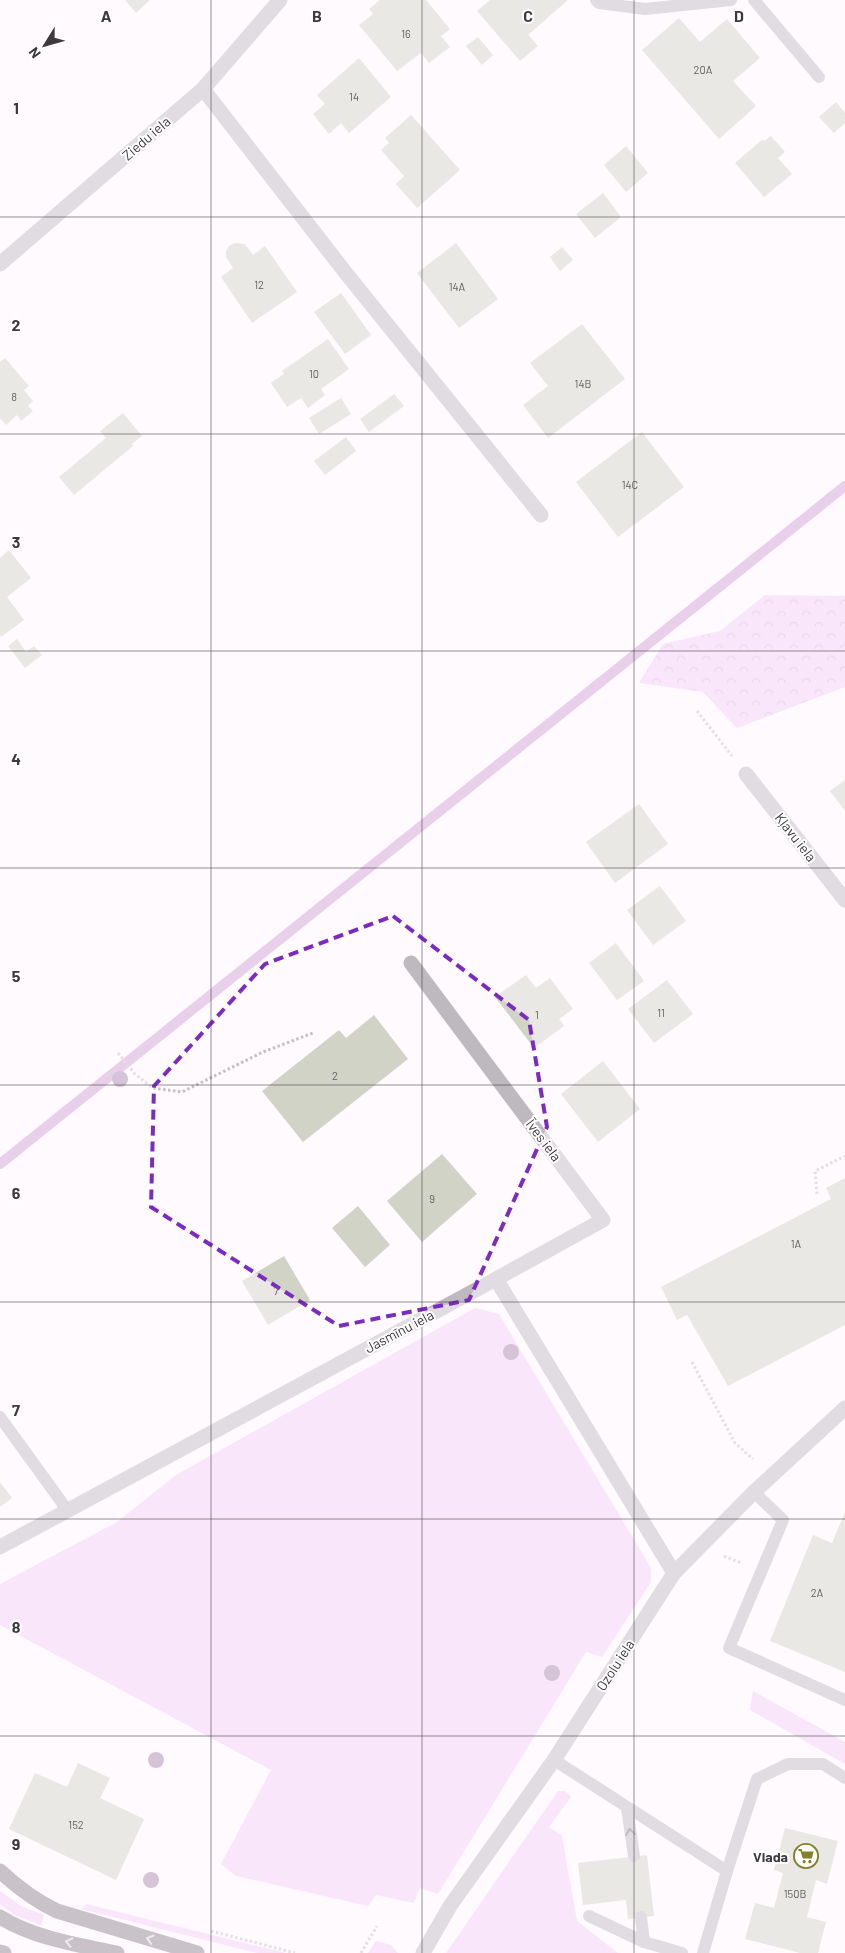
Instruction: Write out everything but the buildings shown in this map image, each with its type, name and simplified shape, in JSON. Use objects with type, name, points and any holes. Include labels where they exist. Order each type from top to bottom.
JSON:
[{"type":"main road","points":[[0,1871],[19,1890],[37,1902],[58,1911],[196,1953]]},
{"type":"main road","points":[[0,1917],[12,1924],[63,1941],[117,1953]]},
{"type":"main road","points":[[0,1952],[4,1953]]},
{"type":"street","name":"Ziedu iela","points":[[0,264],[204,89],[280,0]]},
{"type":"street","points":[[204,89],[345,272],[541,515]]},
{"type":"street","name":"Kļavu iela","points":[[746,774],[845,900]]},
{"type":"street","name":"Īves iela","points":[[411,963],[603,1220],[496,1279]]},
{"type":"street","points":[[496,1279],[674,1573]]},
{"type":"street","name":"Jasmīnu iela","points":[[0,1547],[496,1279]]},
{"type":"street","name":"Ozolu iela","points":[[423,1953],[450,1906],[554,1760],[674,1573],[754,1492],[845,1408]]},
{"type":"lane","points":[[596,0],[599,3],[645,8],[731,0]]},
{"type":"lane","points":[[754,0],[819,77]]},
{"type":"lane","points":[[0,1417],[68,1511]]},
{"type":"lane","points":[[754,1492],[783,1520],[729,1648],[845,1700]]},
{"type":"lane","points":[[554,1760],[727,1871]]},
{"type":"lane","points":[[703,1953],[757,1779],[788,1764],[823,1764],[845,1778]]},
{"type":"lane","points":[[627,1808],[634,1856]]},
{"type":"lane","points":[[589,1916],[644,1942],[682,1953]]},
{"type":"lane","points":[[641,1918],[644,1942]]},
{"type":"path","points":[[698,711],[746,774]]},
{"type":"path","points":[[118,1054],[135,1074],[153,1088],[182,1092],[263,1052],[313,1033]]},
{"type":"path","points":[[817,1194],[815,1171],[845,1156]]},
{"type":"path","points":[[692,1362],[735,1443],[755,1462]]},
{"type":"path","points":[[361,1953],[377,1926]]},
{"type":"highlighted area","points":[[393,916],[529,1020],[547,1127],[469,1300],[339,1326],[151,1207],[154,1086],[265,964]]},
{"type":"green space","points":[[765,595],[845,596],[845,687],[737,728],[703,692],[639,683],[663,644],[720,631]]},
{"type":"green space","points":[[475,1308],[499,1314],[651,1568],[651,1582],[602,1657],[586,1652],[438,1894],[420,1888],[414,1903],[376,1895],[368,1906],[236,1876],[221,1864],[271,1770],[0,1625],[0,1584],[117,1522],[176,1475]]},
{"type":"green space","points":[[753,1691],[845,1742],[845,1764],[750,1710]]},
{"type":"green space","points":[[558,1791],[565,1791],[571,1797],[549,1827],[562,1836],[577,1921],[618,1953],[446,1953]]},
{"type":"green space","points":[[0,1891],[21,1906],[44,1915],[41,1925],[14,1915],[0,1904]]},
{"type":"green space","points":[[86,1904],[286,1953],[257,1953],[81,1909]]},
{"type":"green space","points":[[376,1941],[391,1945],[398,1953],[368,1953]]},
{"type":"waterway","points":[[0,1164],[845,486]]},
{"type":"place","name":"Viada","points":[[806,1856]]}]
